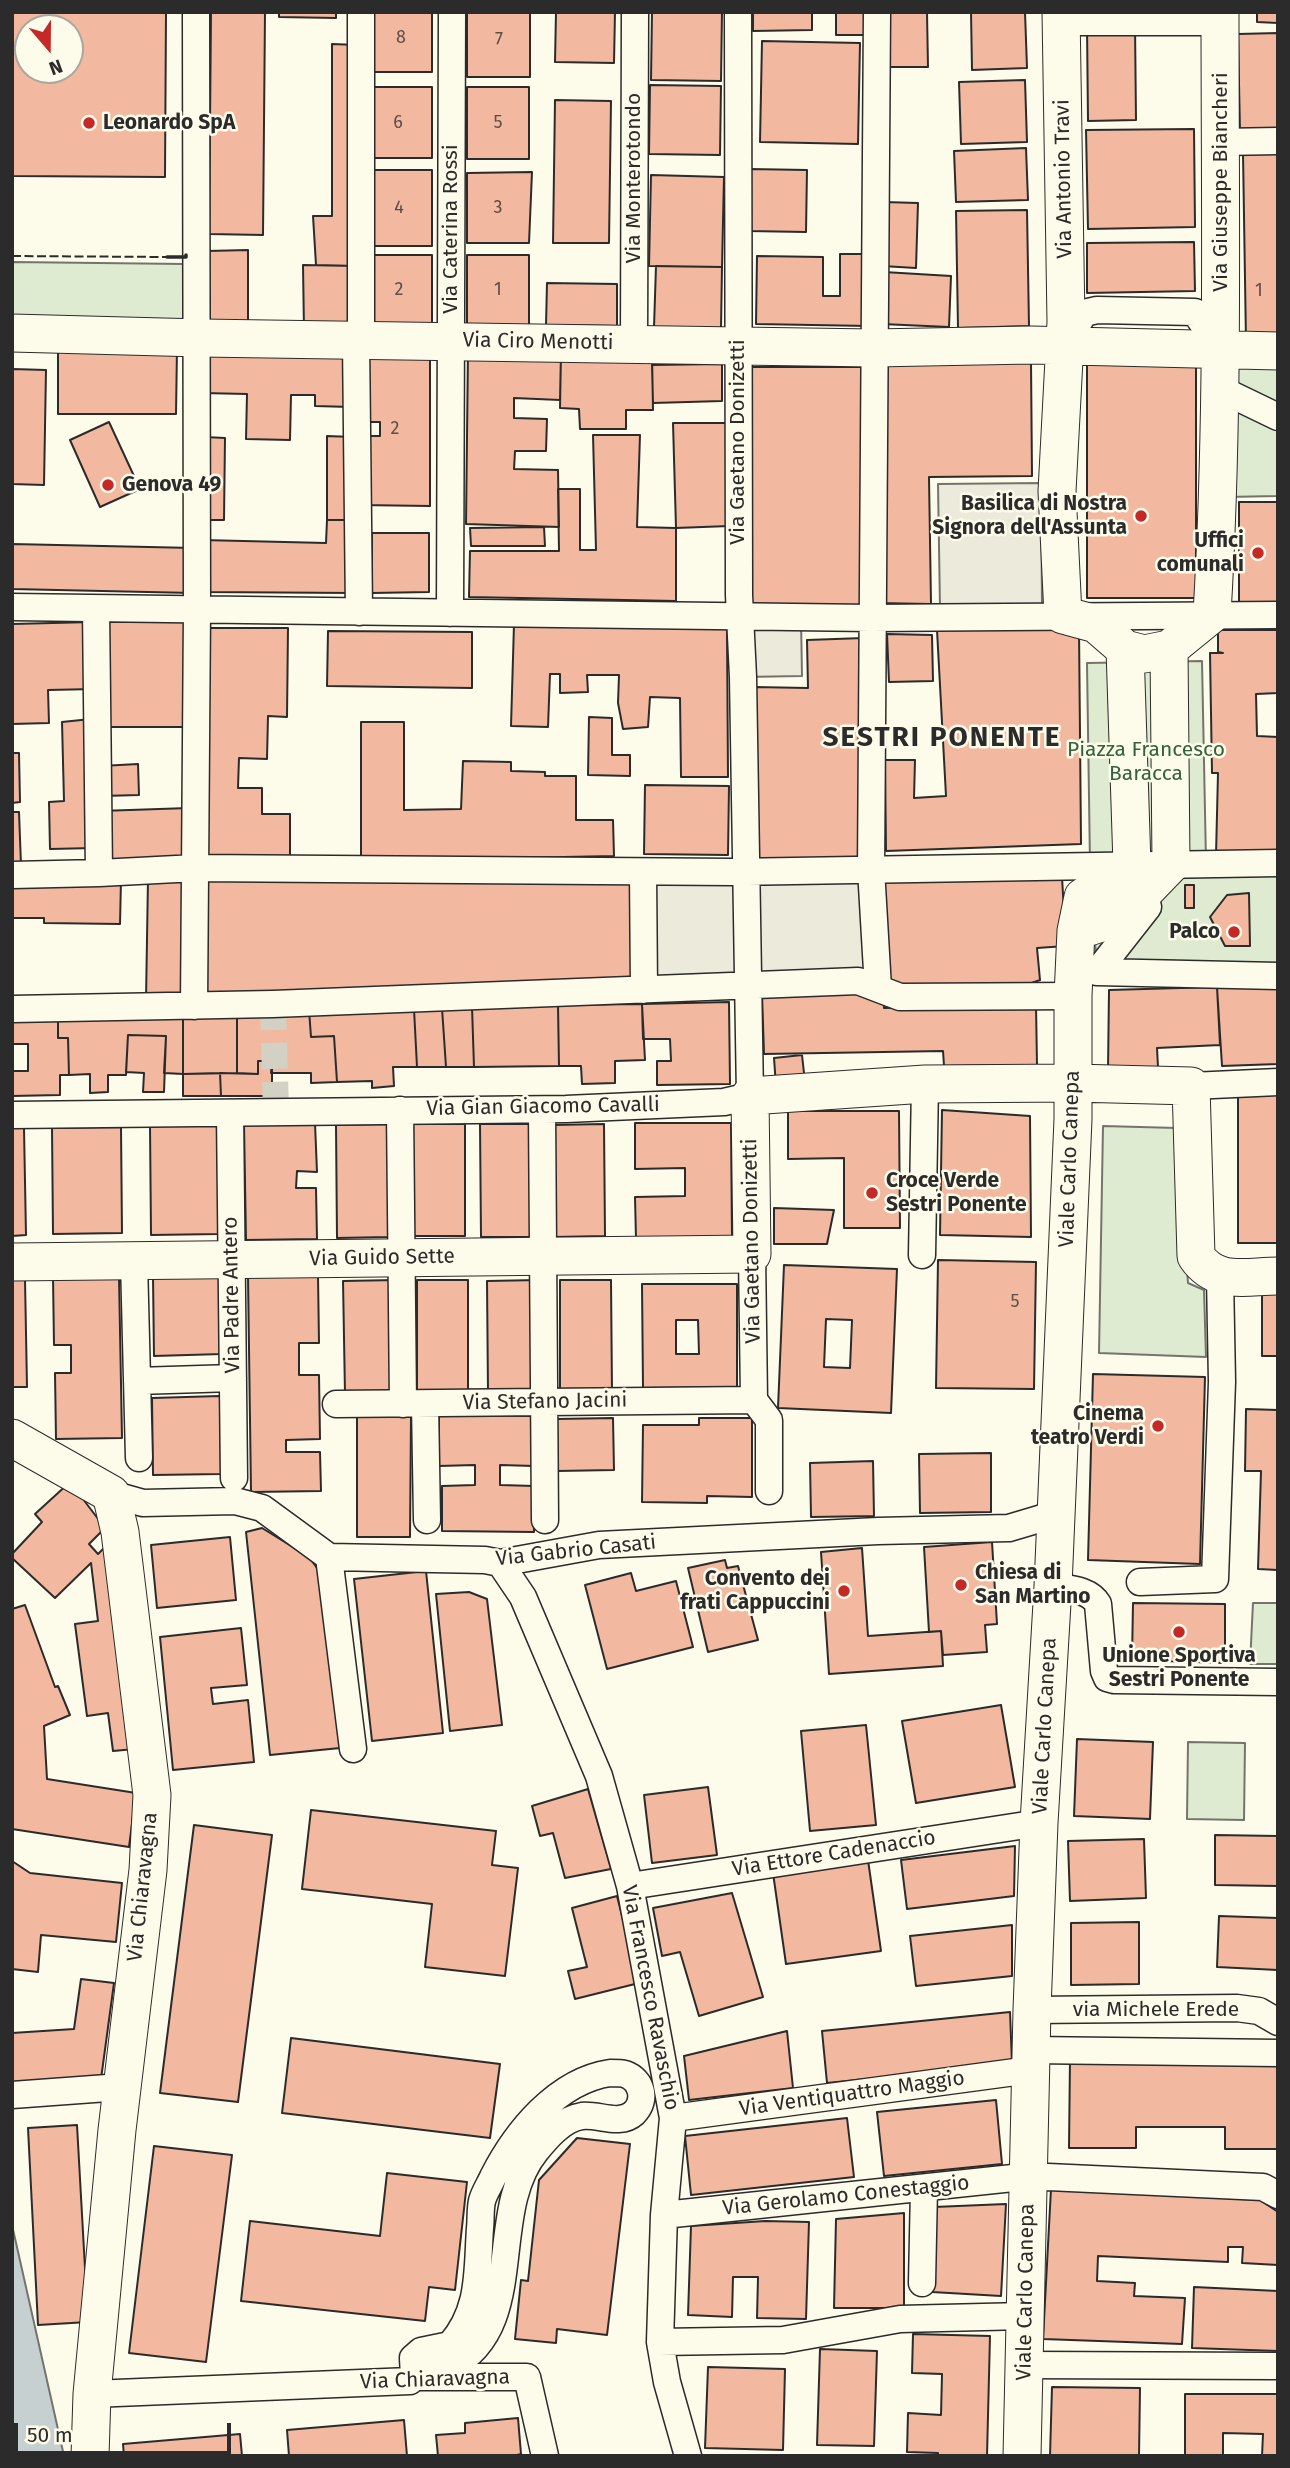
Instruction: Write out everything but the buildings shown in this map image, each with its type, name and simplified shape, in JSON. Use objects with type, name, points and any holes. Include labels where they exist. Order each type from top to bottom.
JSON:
[{"type":"street","points":[[194,1006],[197,610],[196,12]]},
{"type":"street","points":[[359,612],[356,340],[361,329],[362,12]]},
{"type":"street","name":"Via Caterina Rossi","points":[[450,613],[452,12]]},
{"type":"street","name":"Via Monterotondo","points":[[634,344],[635,12]]},
{"type":"street","name":"Via Gaetano Donizetti","points":[[738,12],[739,595],[754,1400],[769,1420],[769,1492]]},
{"type":"street","points":[[877,12],[872,869],[889,992]]},
{"type":"street","points":[[1061,17],[1220,17]]},
{"type":"street","name":"Via Antonio Travi","points":[[1061,17],[1066,310],[1057,491],[1063,615]]},
{"type":"street","name":"Via Giuseppe Biancheri","points":[[1212,614],[1219,498],[1221,351],[1220,17]]},
{"type":"street","points":[[1221,142],[1278,141]]},
{"type":"street","name":"Via Ciro Menotti","points":[[12,332],[196,338],[874,348],[1031,345],[1278,351]]},
{"type":"street","points":[[1220,389],[1278,417]]},
{"type":"street","points":[[12,607],[872,618],[979,612],[1063,615],[1278,615]]},
{"type":"street","points":[[96,609],[99,873]]},
{"type":"street","points":[[1063,615],[1096,624],[1125,649],[1144,654],[1169,649],[1212,614]]},
{"type":"street","points":[[1125,649],[1158,864]]},
{"type":"street","points":[[1085,984],[1158,864],[1169,649]]},
{"type":"street","points":[[12,875],[196,868],[745,872],[1278,863]]},
{"type":"street","name":"Viale Carlo Canepa","points":[[1022,2456],[1039,1823],[1053,1586],[1073,1083],[1085,984],[1076,931],[1083,897],[1158,864]]},
{"type":"street","points":[[643,872],[644,990]]},
{"type":"street","points":[[12,1009],[194,1006],[858,981],[889,992],[1278,976]]},
{"type":"street","points":[[1278,1082],[1191,1086],[1196,1256],[1204,1269],[1220,1277],[1278,1276]]},
{"type":"street","name":"Via Gian Giacomo Cavalli","points":[[12,1115],[542,1110],[724,1102],[750,1097],[925,1084],[1073,1083],[1191,1086]]},
{"type":"street","points":[[922,1255],[925,1084]]},
{"type":"street","points":[[400,1110],[401,1258],[426,1520]]},
{"type":"street","points":[[542,1110],[545,1520]]},
{"type":"street","name":"Via Padre Antero","points":[[230,1113],[234,1478]]},
{"type":"street","name":"Via Guido Sette","points":[[12,1262],[752,1254]]},
{"type":"street","points":[[134,1261],[139,1458]]},
{"type":"street","points":[[1140,1582],[1215,1579],[1222,1382],[1220,1277]]},
{"type":"street","points":[[137,1381],[233,1378]]},
{"type":"street","name":"Via Stefano Jacini","points":[[336,1404],[754,1400]]},
{"type":"street","points":[[12,1438],[111,1494],[143,1503],[235,1501],[262,1508],[329,1557],[353,1749]]},
{"type":"street","name":"Via Chiaravagna","points":[[90,2456],[92,2394],[121,2087],[148,1870],[152,1794],[120,1532],[111,1494]]},
{"type":"street","name":"Via Gabrio Casati","points":[[329,1557],[485,1560],[500,1563],[599,1545],[878,1531],[1009,1528],[1056,1514]]},
{"type":"street","name":"Via Francesco Ravaschio","points":[[500,1563],[523,1597],[599,1776],[630,1886],[673,2118],[664,2215],[660,2342],[667,2382],[688,2456]]},
{"type":"street","points":[[1053,1586],[1094,1597],[1098,1604],[1104,1671],[1107,1678],[1278,1682]]},
{"type":"street","name":"Via Ettore Cadenaccio","points":[[630,1886],[1039,1823]]},
{"type":"street","name":"via Michele Erede","points":[[1032,2010],[1237,2008],[1259,2011],[1278,2022]]},
{"type":"street","name":"Via Ventiquattro Maggio","points":[[673,2118],[1031,2060],[1278,2053]]},
{"type":"street","points":[[610,2073],[624,2073],[634,2079],[641,2087],[641,2101],[634,2113],[618,2120],[583,2116],[567,2121],[536,2151],[523,2170],[514,2193],[498,2306],[486,2333],[468,2356],[450,2367],[414,2377],[413,2358],[421,2351],[450,2345],[466,2323],[476,2289],[482,2201],[516,2139],[557,2096],[584,2080],[610,2073]]},
{"type":"street","points":[[12,2095],[121,2087]]},
{"type":"street","name":"Via Gerolamo Conestaggio","points":[[664,2215],[1028,2178],[1270,2191]]},
{"type":"street","points":[[922,2283],[924,2188]]},
{"type":"street","points":[[660,2342],[783,2340],[900,2319],[1025,2316]]},
{"type":"street","points":[[1024,2365],[1278,2366]]},
{"type":"street","name":"Via Chiaravagna","points":[[92,2394],[410,2381],[414,2377],[527,2377],[545,2456]]},
{"type":"green space","points":[[12,262],[185,264],[184,321],[12,320]]},
{"type":"green space","points":[[1227,362],[1278,362],[1278,496],[1225,497]]},
{"type":"green space","name":"Piazza Francesco Baracca","points":[[1202,661],[1206,862],[1278,863],[1278,976],[1097,972],[1090,864],[1087,663]]},
{"type":"green space","points":[[1103,1126],[1177,1128],[1188,1283],[1204,1290],[1206,1357],[1099,1353]]},
{"type":"green space","points":[[1253,1603],[1278,1603],[1278,1664],[1250,1664]]},
{"type":"green space","points":[[1188,1742],[1245,1743],[1244,1820],[1187,1819]]},
{"type":"shaded area","points":[[1041,483],[1042,606],[940,608],[938,484]]},
{"type":"shaded area","points":[[741,617],[801,618],[802,676],[743,677]]},
{"type":"shaded area","points":[[869,875],[873,974],[648,982],[646,880]]},
{"type":"shaded area","points":[[12,2225],[64,2456],[12,2456]]},
{"type":"tunnel","points":[[273,1004],[276,1112]]},
{"type":"fence","points":[[12,256],[167,257]]},
{"type":"wall","points":[[167,257],[186,255]]},
{"type":"place","name":"Leonardo SpA","points":[[89,123]]},
{"type":"place","name":"Genova 49","points":[[108,485]]},
{"type":"place","name":"Basilica di Nostra Signora dell'Assunta","points":[[1141,516]]},
{"type":"place","name":"Uffici comunali","points":[[1258,553]]},
{"type":"place","name":"Palco","points":[[1234,932]]},
{"type":"place","name":"Croce Verde Sestri Ponente","points":[[872,1193]]},
{"type":"place","name":"Cinema teatro Verdi","points":[[1158,1426]]},
{"type":"place","name":"Chiesa di San Martino","points":[[961,1585]]},
{"type":"place","name":"Convento dei frati Cappuccini","points":[[844,1591]]},
{"type":"place","name":"Unione Sportiva Sestri Ponente","points":[[1179,1632]]},
{"type":"district","name":"SESTRI PONENTE","points":[[942,738]]}]
